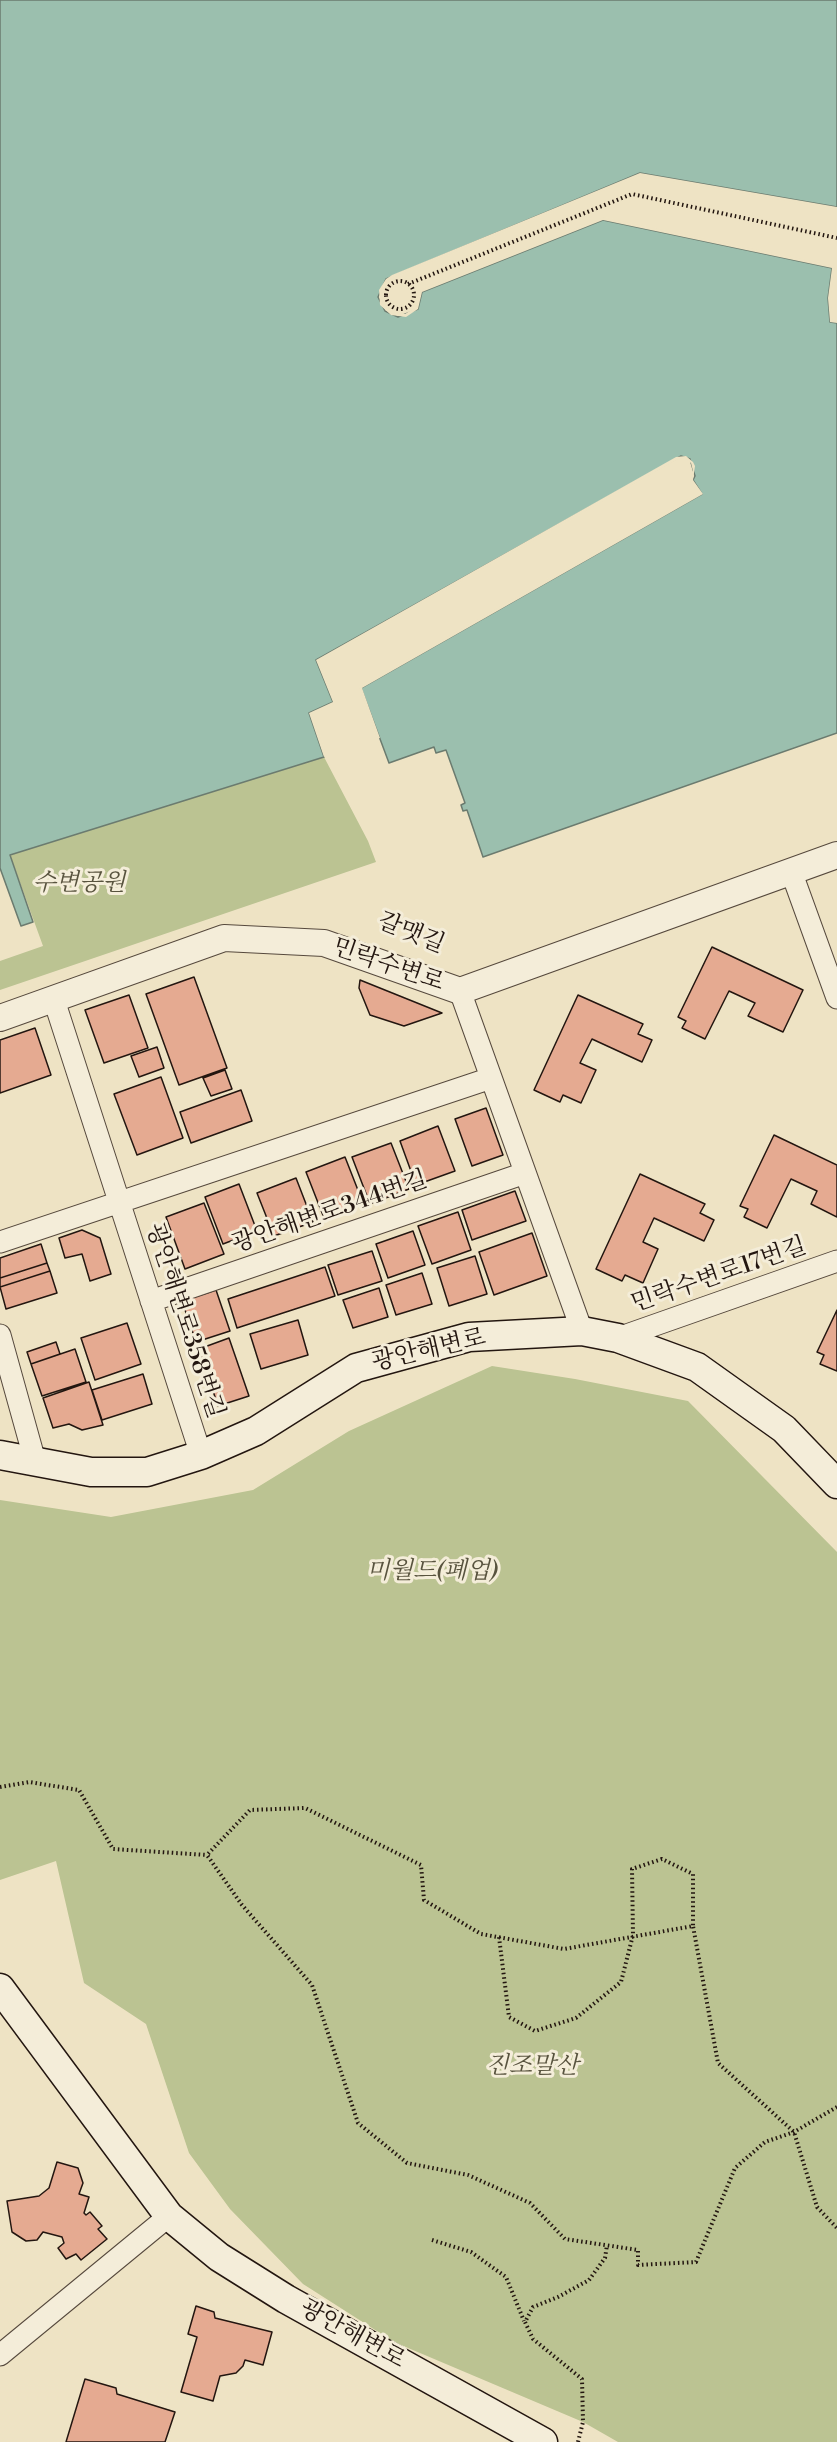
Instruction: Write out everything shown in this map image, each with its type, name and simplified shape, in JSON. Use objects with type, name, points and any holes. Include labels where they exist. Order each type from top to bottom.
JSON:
[{"type":"main road","name":"광안해변로","points":[[0,1455],[91,1472],[147,1472],[201,1455],[256,1431],[356,1368],[469,1337],[582,1331],[618,1338],[697,1367],[784,1429],[837,1484]]},
{"type":"main road","name":"광안해변로","points":[[0,1988],[169,2216],[219,2257],[286,2299],[543,2442]]},
{"type":"street","name":"민락수변로","points":[[0,1018],[224,938],[324,943],[460,991],[837,855]]},
{"type":"street","points":[[791,871],[837,998]]},
{"type":"street","points":[[460,991],[582,1331]]},
{"type":"street","name":"광안해변로358번길","points":[[54,1000],[201,1455]]},
{"type":"street","points":[[119,1202],[491,1078]]},
{"type":"street","name":"광안해변로344번길","points":[[151,1301],[525,1173]]},
{"type":"street","name":"광안해변로358번길","points":[[0,1242],[119,1202]]},
{"type":"street","name":"민락수변로17번길","points":[[618,1338],[837,1261]]},
{"type":"street","points":[[0,1335],[35,1461]]},
{"type":"street","points":[[0,2355],[169,2216]]},
{"type":"path","points":[[408,284],[414,294],[410,305],[405,309],[392,307],[387,299],[389,288],[399,281],[408,284],[632,194],[837,238]]},
{"type":"path","points":[[0,1787],[29,1782],[80,1790],[113,1849],[207,1855],[250,1810],[305,1808],[421,1865],[424,1900],[481,1934],[499,1938],[564,1949],[693,1926]]},
{"type":"path","points":[[207,1855],[242,1905],[312,1985],[358,2123],[407,2163],[468,2175],[530,2203],[565,2239],[638,2250],[638,2265],[696,2262],[735,2168],[765,2142],[794,2132],[837,2107]]},
{"type":"path","points":[[499,1938],[509,2017],[535,2031],[576,2018],[621,1982],[633,1935],[632,1869],[662,1858],[693,1874],[693,1926],[718,2063],[794,2132],[817,2206],[837,2228]]},
{"type":"path","points":[[432,2240],[471,2252],[507,2277],[533,2339],[582,2379],[583,2422],[578,2442]]},
{"type":"path","points":[[525,2322],[533,2307],[558,2297],[589,2280],[605,2258],[607,2246]]},
{"type":"green space","name":"수변공원","points":[[324,757],[368,841],[376,862],[0,990],[0,961],[43,946],[10,855]]},
{"type":"green space","name":"진조말산","points":[[492,1366],[688,1401],[837,1552],[837,2442],[618,2442],[583,2422],[394,2342],[303,2284],[230,2209],[189,2153],[146,2024],[84,1983],[56,1861],[0,1880],[0,1500],[111,1517],[253,1490],[349,1431]]},
{"type":"shaded area","points":[[0,0],[837,0],[837,207],[640,173],[386,279],[378,297],[385,311],[398,317],[418,309],[422,292],[603,220],[832,268],[828,298],[830,322],[837,323],[837,733],[483,857],[467,810],[463,811],[461,805],[465,803],[446,750],[436,753],[434,747],[389,763],[361,688],[702,494],[693,480],[695,476],[690,459],[681,456],[316,660],[333,702],[309,713],[324,757],[10,855],[33,922],[21,926],[0,868]]},
{"type":"pier","points":[[640,173],[837,207],[837,210],[640,176],[393,278],[388,281],[382,291],[383,303],[392,312],[405,314],[416,307],[421,289],[603,217],[833,265],[835,268],[831,298],[833,320],[837,320],[837,323],[830,322],[828,298],[832,268],[603,220],[422,292],[418,309],[406,317],[391,315],[380,305],[379,290],[386,279],[392,275]]},
{"type":"pier","points":[[686,456],[695,466],[693,480],[703,494],[362,688],[380,738],[377,739],[359,689],[360,686],[698,493],[690,481],[693,471],[691,463],[685,459],[677,460],[320,661],[336,702],[313,715],[327,756],[324,757],[309,713],[333,702],[316,660],[676,457]]},
{"type":"building","points":[[712,947],[803,990],[783,1032],[748,1016],[755,1003],[729,991],[705,1039],[682,1028],[686,1021],[678,1017]]},
{"type":"building","points":[[194,977],[227,1068],[179,1085],[146,994]]},
{"type":"building","points":[[360,980],[442,1013],[404,1026],[370,1015],[359,988]]},
{"type":"building","points":[[129,995],[148,1048],[104,1063],[85,1010]]},
{"type":"building","points":[[578,995],[643,1024],[638,1034],[652,1040],[642,1062],[592,1039],[580,1063],[596,1070],[581,1103],[563,1095],[560,1102],[534,1090]]},
{"type":"building","points":[[35,1028],[51,1075],[0,1093],[0,1040]]},
{"type":"building","points":[[157,1047],[164,1068],[139,1077],[131,1056]]},
{"type":"building","points":[[225,1070],[232,1089],[211,1096],[203,1078]]},
{"type":"building","points":[[161,1077],[183,1138],[137,1155],[114,1094]]},
{"type":"building","points":[[241,1090],[252,1121],[191,1143],[180,1112]]},
{"type":"building","points":[[486,1108],[503,1155],[472,1166],[455,1119]]},
{"type":"building","points":[[438,1126],[455,1171],[416,1185],[400,1141]]},
{"type":"building","points":[[774,1135],[837,1165],[837,1217],[811,1204],[817,1191],[791,1179],[767,1228],[744,1217],[748,1209],[740,1206]]},
{"type":"building","points":[[391,1143],[409,1189],[370,1204],[352,1157]]},
{"type":"building","points":[[345,1157],[363,1203],[324,1218],[306,1172]]},
{"type":"building","points":[[640,1174],[705,1204],[700,1213],[714,1220],[704,1241],[654,1218],[643,1242],[658,1249],[643,1283],[625,1275],[622,1281],[596,1269]]},
{"type":"building","points":[[296,1178],[313,1222],[274,1236],[257,1193]]},
{"type":"building","points":[[239,1184],[257,1231],[223,1244],[205,1197]]},
{"type":"building","points":[[515,1191],[526,1221],[472,1240],[462,1210]]},
{"type":"building","points":[[204,1203],[224,1254],[185,1269],[166,1217]]},
{"type":"building","points":[[458,1212],[471,1250],[432,1264],[418,1226]]},
{"type":"building","points":[[82,1230],[100,1238],[111,1274],[90,1281],[82,1254],[65,1258],[59,1238]]},
{"type":"building","points":[[413,1231],[425,1265],[388,1278],[376,1244]]},
{"type":"building","points":[[532,1233],[547,1276],[494,1295],[479,1252]]},
{"type":"building","points":[[41,1244],[47,1263],[0,1278],[0,1258]]},
{"type":"building","points":[[372,1251],[382,1281],[338,1295],[328,1265]]},
{"type":"building","points":[[475,1256],[487,1294],[449,1306],[437,1268]]},
{"type":"building","points":[[47,1263],[50,1271],[0,1287],[0,1278]]},
{"type":"building","points":[[325,1267],[335,1296],[237,1328],[228,1299]]},
{"type":"building","points":[[50,1271],[57,1293],[6,1309],[0,1287]]},
{"type":"building","points":[[422,1273],[432,1304],[396,1315],[386,1285]]},
{"type":"building","points":[[379,1288],[388,1317],[353,1328],[343,1300]]},
{"type":"building","points":[[216,1290],[230,1331],[196,1342],[182,1301]]},
{"type":"building","points":[[837,1310],[837,1371],[820,1364],[824,1355],[817,1352]]},
{"type":"building","points":[[298,1320],[308,1355],[261,1369],[250,1334]]},
{"type":"building","points":[[127,1323],[141,1364],[95,1380],[81,1338]]},
{"type":"building","points":[[229,1338],[249,1396],[218,1406],[199,1349]]},
{"type":"building","points":[[56,1342],[60,1354],[31,1364],[27,1352]]},
{"type":"building","points":[[75,1349],[86,1382],[42,1396],[31,1364]]},
{"type":"building","points":[[143,1374],[152,1404],[102,1420],[92,1390]]},
{"type":"building","points":[[89,1382],[103,1425],[82,1430],[69,1424],[53,1428],[43,1398]]},
{"type":"building","points":[[57,2162],[78,2168],[83,2183],[79,2194],[89,2197],[84,2213],[86,2215],[90,2212],[102,2226],[98,2229],[107,2239],[81,2260],[76,2254],[66,2259],[58,2248],[64,2243],[62,2237],[43,2232],[37,2240],[26,2241],[12,2232],[7,2201],[39,2196],[49,2188]]},
{"type":"building","points":[[196,2306],[214,2312],[215,2318],[272,2332],[263,2365],[245,2360],[236,2373],[220,2376],[213,2401],[181,2392],[197,2337],[188,2334]]},
{"type":"building","points":[[85,2379],[116,2388],[117,2394],[175,2412],[165,2442],[66,2442]]},
{"type":"park label","name":"미월드(폐업)","points":[[432,1572]]}]
